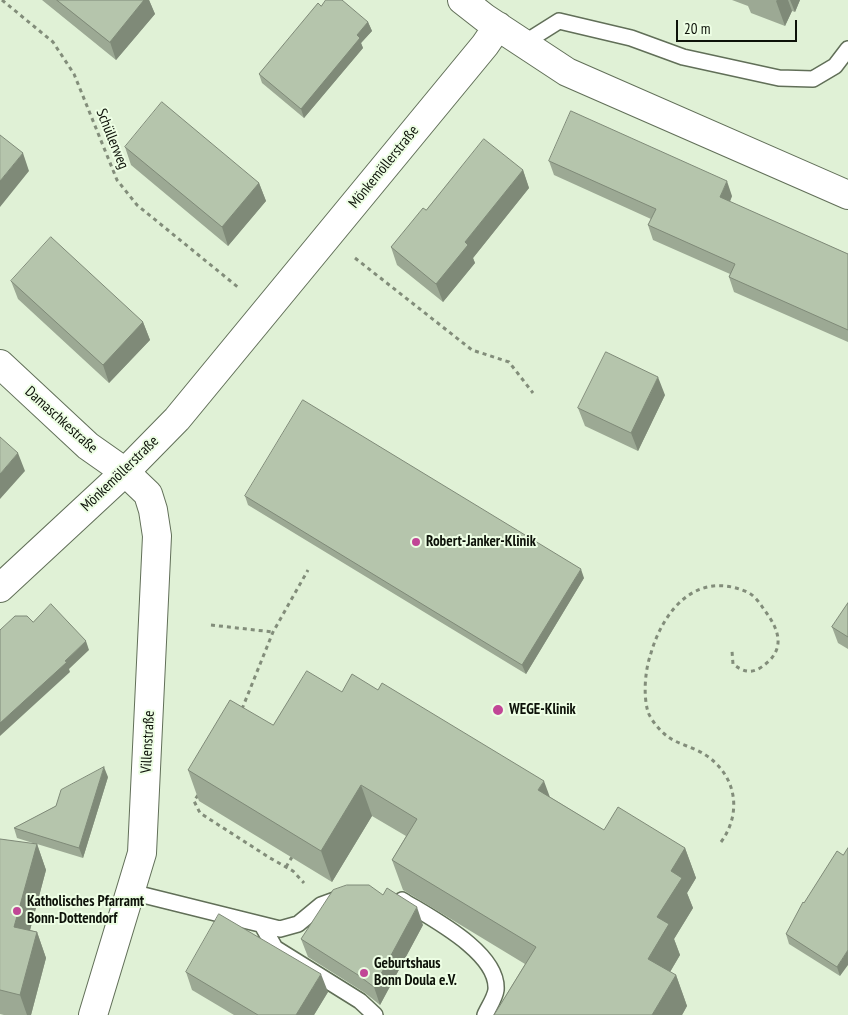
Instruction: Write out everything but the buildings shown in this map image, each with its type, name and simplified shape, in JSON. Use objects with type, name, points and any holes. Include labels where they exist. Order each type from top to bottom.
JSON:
[{"type":"street","points":[[462,0],[567,72],[848,195]]},
{"type":"street","name":"Mönkemöllerstraße","points":[[0,588],[124,472],[177,419],[498,26]]},
{"type":"street","name":"Damaschkestraße","points":[[0,364],[88,446],[124,472]]},
{"type":"street","name":"Villenstraße","points":[[93,1015],[142,853],[157,536],[154,510],[148,494],[124,472]]},
{"type":"lane","points":[[524,43],[559,21],[631,38],[683,57],[779,78],[813,79],[835,66],[848,49]]},
{"type":"lane","points":[[131,892],[280,929],[298,924],[321,905],[352,894]]},
{"type":"lane","points":[[392,894],[452,932],[483,958],[493,972],[496,991],[485,1015]]},
{"type":"lane","points":[[262,924],[275,948],[360,1001],[375,1015]]},
{"type":"path","name":"Schüllerweg","points":[[2,0],[53,42],[74,74],[117,180],[132,199],[266,310]]},
{"type":"path","points":[[329,234],[367,269],[472,350],[509,362],[533,393]]},
{"type":"path","points":[[239,718],[273,632],[308,570]]},
{"type":"path","points":[[721,842],[731,826],[734,807],[732,787],[720,768],[704,755],[668,737],[657,726],[649,714],[646,676],[649,657],[657,634],[668,615],[680,600],[697,588],[716,585],[749,592],[774,623],[779,641],[774,656],[765,665],[756,670],[746,672],[733,664],[732,651]]},
{"type":"path","points":[[211,625],[273,632]]},
{"type":"path","points":[[200,793],[194,801],[200,812],[293,871],[321,905]]},
{"type":"path","points":[[286,867],[292,857]]},
{"type":"place","name":"Robert-Janker-Klinik","points":[[416,542]]},
{"type":"place","name":"WEGE-Klinik","points":[[498,710]]},
{"type":"place","name":"Katholisches Pfarramt Bonn-Dottendorf","points":[[17,911]]},
{"type":"place","name":"Geburtshaus Bonn Doula e.V.","points":[[364,973]]}]
